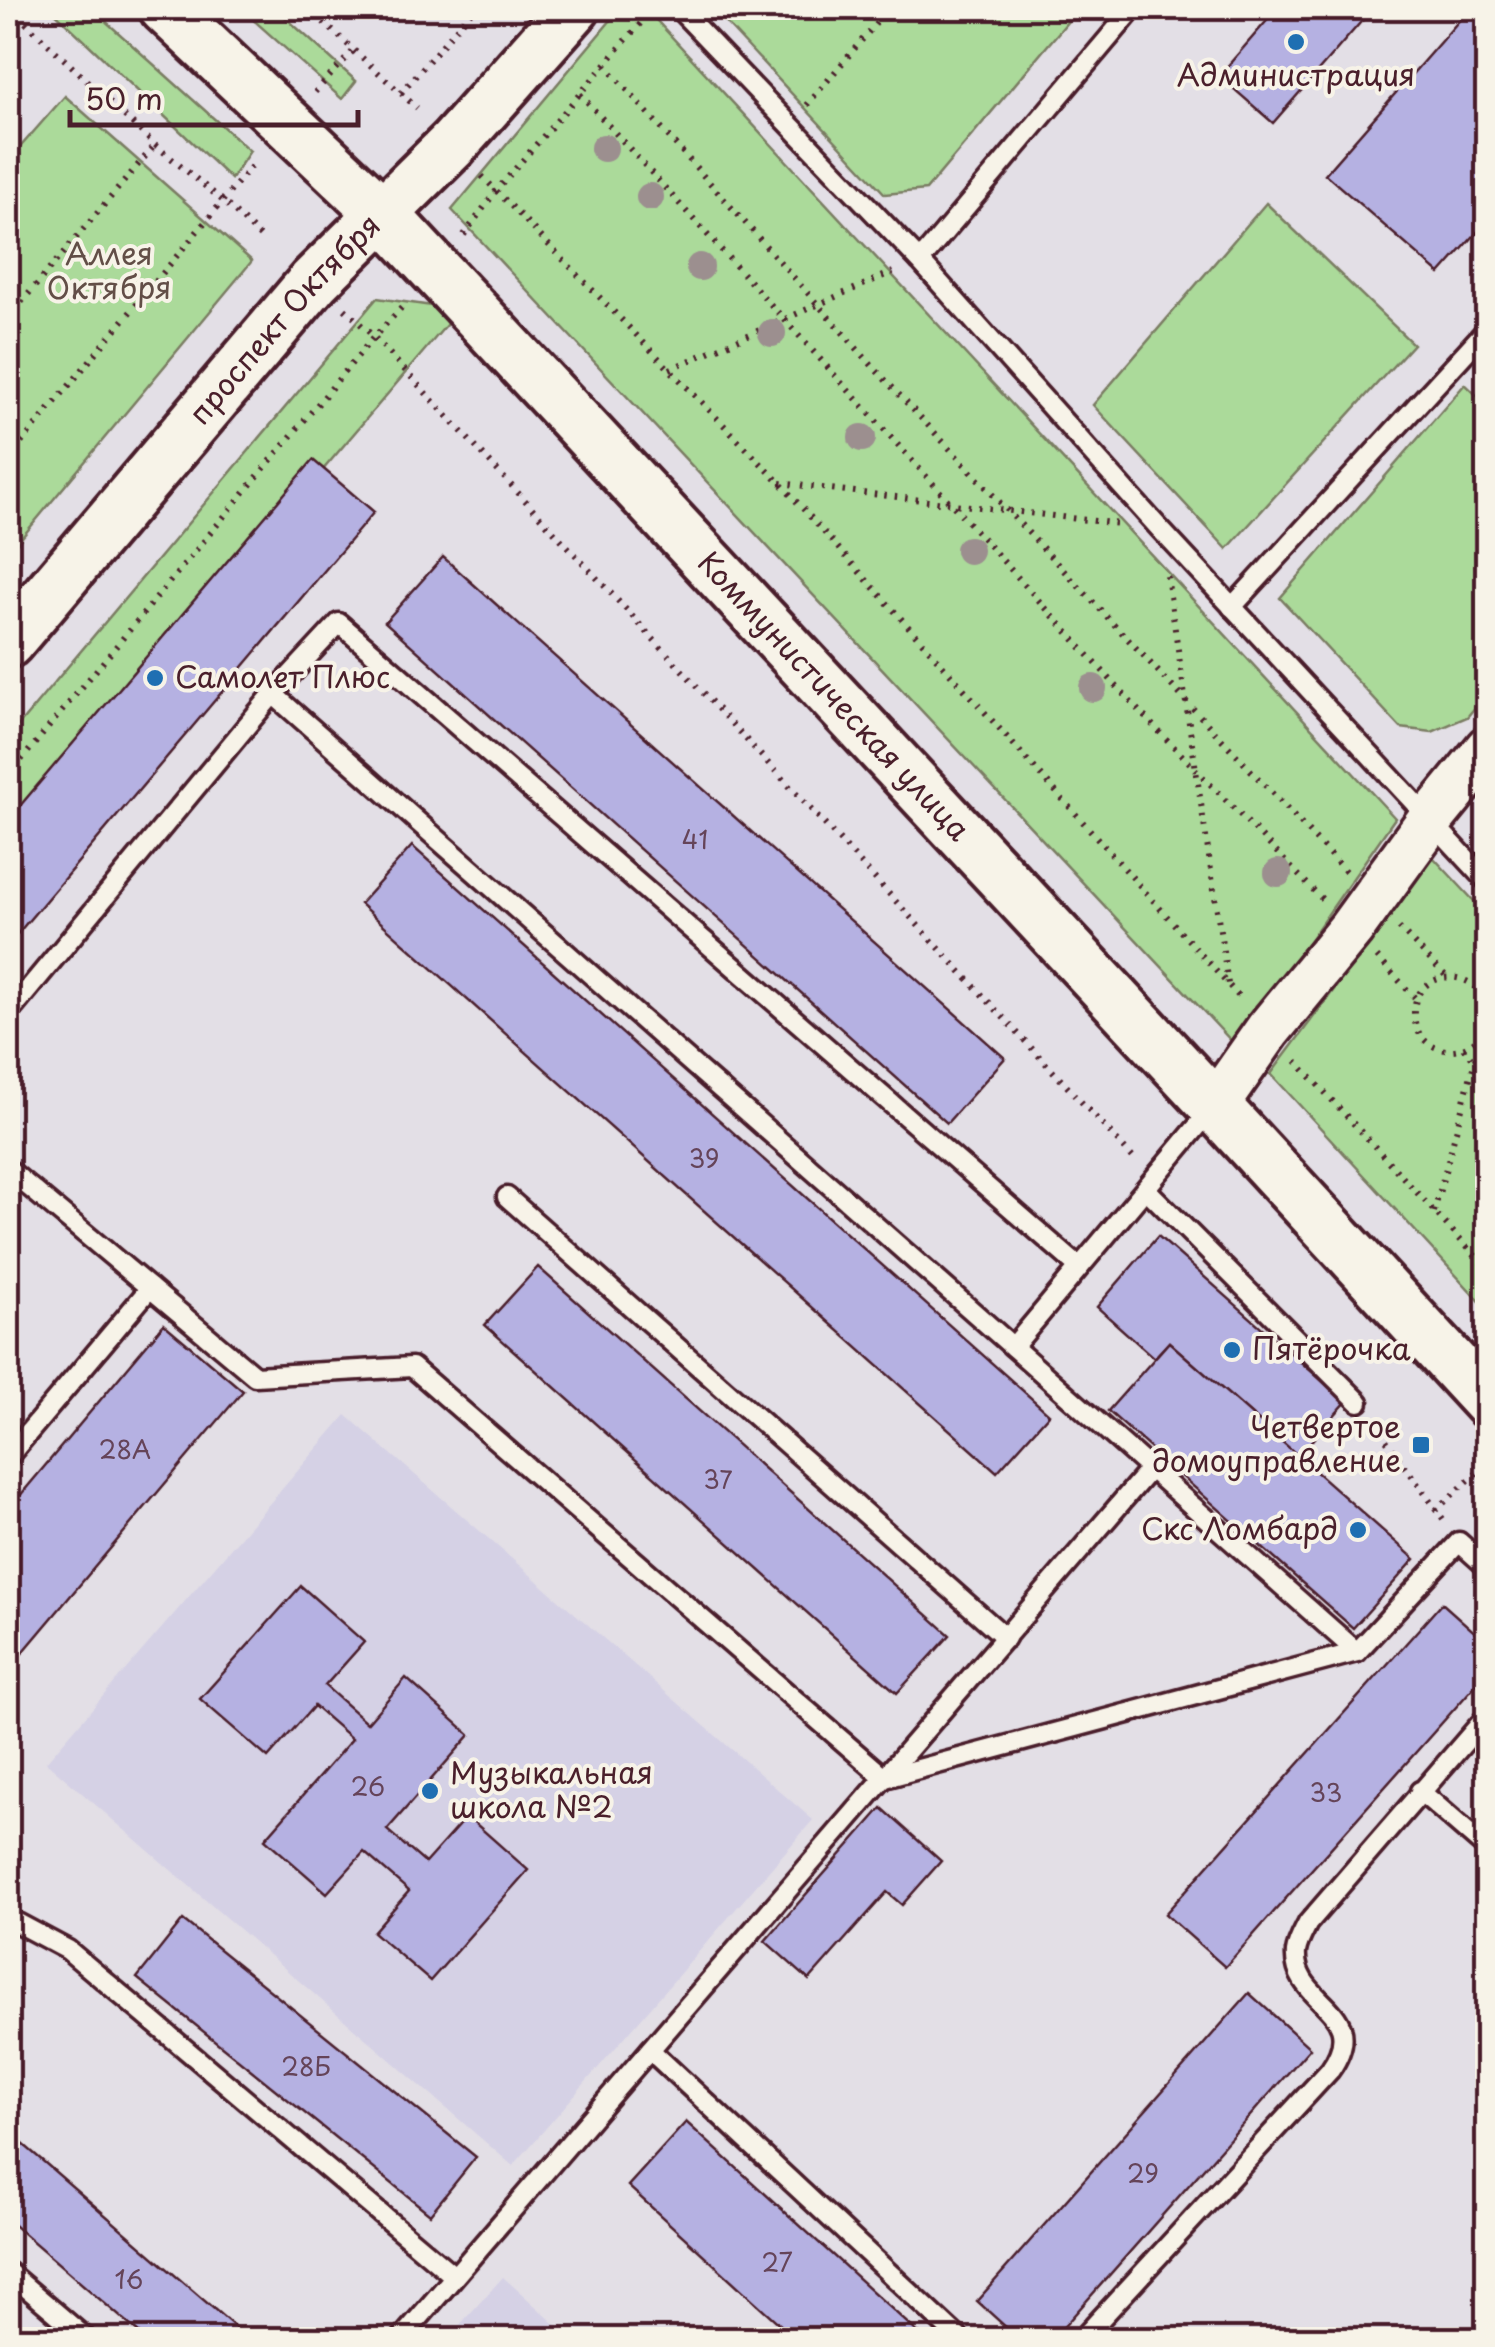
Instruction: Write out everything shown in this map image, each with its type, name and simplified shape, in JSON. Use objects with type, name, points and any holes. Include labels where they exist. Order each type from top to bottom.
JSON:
[{"type":"main road","name":"Коммунистическая улица","points":[[164,8],[383,214],[1488,1402]]},
{"type":"main road","name":"проспект Октября","points":[[8,642],[314,281],[452,144],[574,8]]},
{"type":"street","points":[[1215,1106],[1268,1030],[1488,749]]},
{"type":"lane","points":[[678,8],[920,261],[1232,608],[1488,882]]},
{"type":"lane","points":[[920,261],[1134,8]]},
{"type":"lane","points":[[1232,608],[1488,328]]},
{"type":"lane","points":[[8,1014],[273,694],[338,623],[1079,1267]]},
{"type":"lane","points":[[273,694],[1357,1652]]},
{"type":"lane","points":[[1013,1347],[1215,1106]]},
{"type":"lane","points":[[8,1170],[255,1376],[412,1367],[885,1778]]},
{"type":"lane","points":[[1149,1184],[1359,1402]]},
{"type":"lane","points":[[507,1197],[1006,1638]]},
{"type":"lane","points":[[8,1458],[150,1288]]},
{"type":"lane","points":[[400,2340],[1150,1470]]},
{"type":"lane","points":[[885,1778],[1357,1652],[1459,1542],[1488,1568]]},
{"type":"lane","points":[[1081,2340],[1340,2055],[1343,2036],[1338,2019],[1301,1980],[1296,1952],[1308,1922],[1488,1714]]},
{"type":"lane","points":[[1420,1791],[1488,1850]]},
{"type":"lane","points":[[8,1918],[68,1950],[454,2276]]},
{"type":"lane","points":[[650,2050],[961,2340]]},
{"type":"lane","points":[[8,2272],[88,2340]]},
{"type":"path","points":[[10,8],[155,145],[264,239]]},
{"type":"path","points":[[308,8],[416,108]]},
{"type":"path","points":[[401,93],[474,8]]},
{"type":"path","points":[[464,235],[496,191],[654,8]]},
{"type":"path","points":[[790,126],[889,8]]},
{"type":"path","points":[[315,92],[355,49]]},
{"type":"path","points":[[604,65],[818,305],[1186,702],[1361,914],[1418,1000]]},
{"type":"path","points":[[580,94],[1139,711],[1196,769],[1361,914],[1448,977]]},
{"type":"path","points":[[8,318],[155,145]]},
{"type":"path","points":[[8,460],[255,162]]},
{"type":"path","points":[[482,176],[780,482],[1268,1030],[1488,1270]]},
{"type":"path","points":[[670,369],[920,261]]},
{"type":"path","points":[[333,298],[374,336],[1149,1184]]},
{"type":"path","points":[[8,776],[374,336],[409,300]]},
{"type":"path","points":[[780,482],[1160,529],[1228,985]]},
{"type":"path","points":[[1481,1037],[1463,1048],[1447,1051],[1434,1047],[1424,1040],[1414,1016],[1420,992],[1448,977],[1473,983],[1488,1005]]},
{"type":"path","points":[[1434,1212],[1487,1021]]},
{"type":"path","points":[[1463,1048],[1488,1075]]},
{"type":"path","points":[[1359,1402],[1459,1542]]},
{"type":"path","points":[[1436,1510],[1482,1469]]},
{"type":"shaded area","name":"Музыкальная школа №2","points":[[346,1415],[813,1820],[513,2166],[46,1762]]},
{"type":"shaded area","points":[[503,2277],[572,2339],[447,2339]]},
{"type":"green space","points":[[50,8],[91,8],[250,151],[231,179]]},
{"type":"green space","points":[[240,8],[275,8],[356,81],[342,99]]},
{"type":"green space","points":[[621,8],[645,8],[1395,818],[1236,1046],[452,210]]},
{"type":"green space","points":[[712,8],[1079,8],[926,190],[885,194]]},
{"type":"green space","name":"Аллея Октября","points":[[65,96],[252,261],[8,554],[8,161]]},
{"type":"green space","points":[[1266,203],[1413,344],[1227,549],[1093,405]]},
{"type":"green space","points":[[377,298],[459,310],[8,840],[8,738]]},
{"type":"green space","points":[[1465,384],[1487,405],[1487,693],[1467,717],[1432,732],[1401,728],[1280,598]]},
{"type":"green space","points":[[1433,857],[1487,915],[1487,1309],[1271,1074]]},
{"type":"building","name":"Администрация","points":[[1278,8],[1373,8],[1273,123],[1219,76]]},
{"type":"building","points":[[1470,8],[1488,8],[1488,220],[1440,274],[1325,174]]},
{"type":"building","points":[[313,460],[374,512],[8,945],[8,820]]},
{"type":"building","points":[[443,557],[1005,1058],[947,1123],[385,622]]},
{"type":"building","points":[[412,846],[1049,1414],[997,1472],[360,904]]},
{"type":"building","name":"Пятёрочка","points":[[1158,1236],[1346,1402],[1298,1456],[1169,1342],[1154,1358],[1097,1307]]},
{"type":"building","points":[[538,1267],[950,1635],[897,1693],[485,1325]]},
{"type":"building","points":[[164,1324],[243,1391],[8,1670],[8,1510]]},
{"type":"building","points":[[1169,1342],[1415,1559],[1353,1628],[1108,1411]]},
{"type":"building","points":[[301,1586],[364,1642],[325,1686],[367,1723],[406,1678],[470,1735],[387,1830],[425,1863],[467,1816],[528,1870],[430,1981],[373,1932],[409,1891],[364,1852],[327,1893],[265,1839],[352,1739],[314,1706],[268,1758],[200,1699]]},
{"type":"building","points":[[1442,1603],[1488,1644],[1488,1671],[1225,1967],[1165,1914]]},
{"type":"building","points":[[882,1808],[941,1861],[902,1905],[887,1892],[809,1980],[765,1941]]},
{"type":"building","points":[[183,1920],[476,2157],[430,2214],[137,1978]]},
{"type":"building","points":[[1249,1993],[1310,2048],[1052,2340],[1020,2340],[977,2301]]},
{"type":"building","points":[[686,2122],[926,2340],[797,2340],[628,2186]]},
{"type":"building","points":[[8,2131],[250,2340],[147,2340],[8,2220]]},
{"type":"place","name":"Администрация","points":[[1296,42]]},
{"type":"place","name":"Самолет Плюс","points":[[155,678]]},
{"type":"place","name":"Пятёрочка","points":[[1232,1350]]},
{"type":"place","name":"Четвертое домоуправление","points":[[1421,1445]]},
{"type":"place","name":"Скс Ломбард","points":[[1358,1530]]},
{"type":"place","name":"Музыкальная школа №2","points":[[430,1791]]}]
